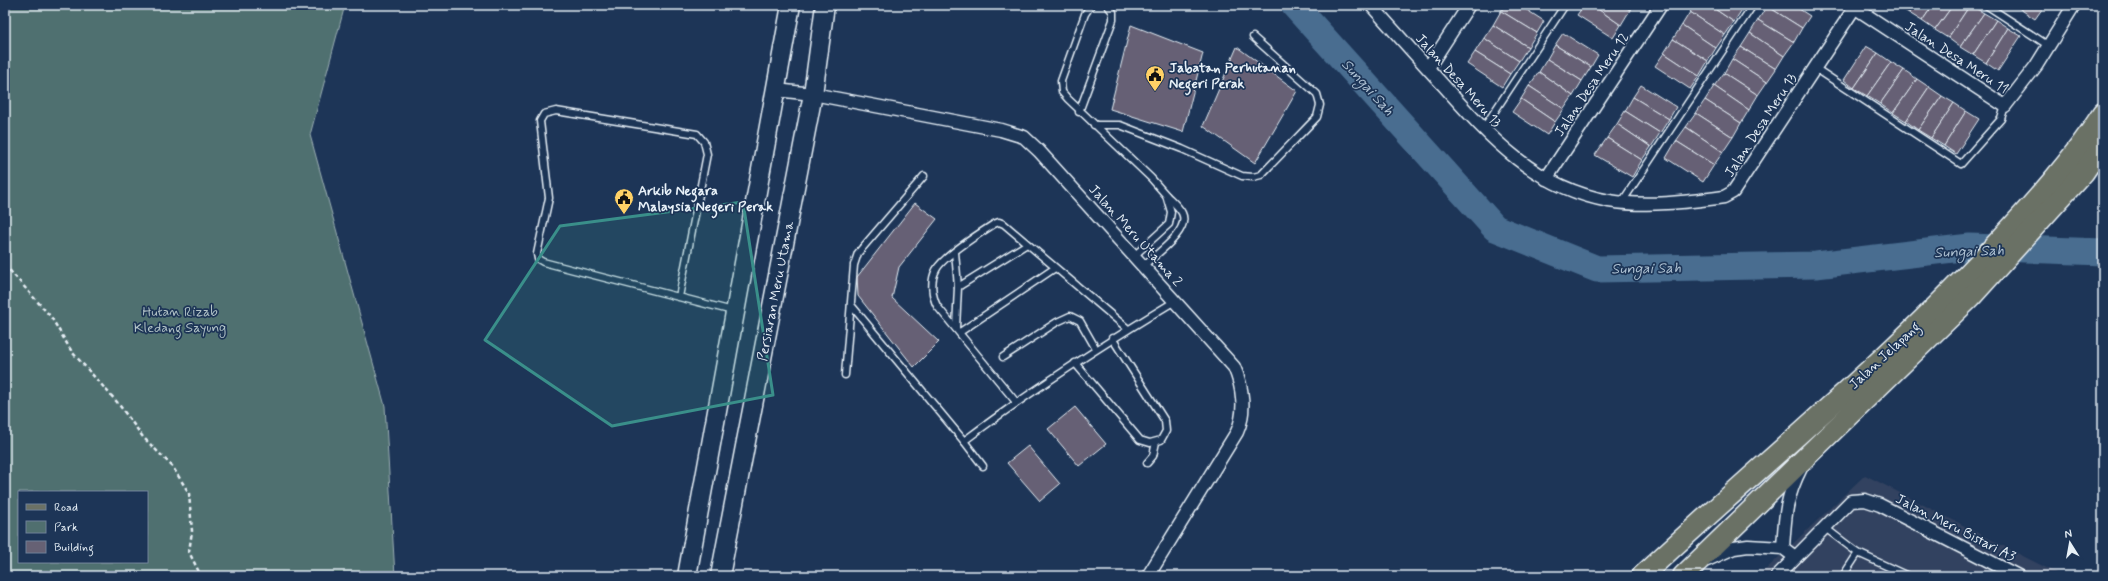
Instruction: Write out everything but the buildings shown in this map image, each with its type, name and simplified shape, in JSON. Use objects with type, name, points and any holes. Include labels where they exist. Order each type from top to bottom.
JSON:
[{"type":"main road","points":[[687,576],[791,5]]},
{"type":"main road","name":"Persiaran Meru Utama","points":[[720,576],[813,94],[825,5]]},
{"type":"main road","name":"Jalan Jelapang","points":[[1685,574],[1808,454],[1964,292],[2041,206],[2103,113]]},
{"type":"main road","name":"Jalan Jelapang","points":[[2041,206],[2084,172],[2103,144]]},
{"type":"main road","name":"Jalan Jelapang","points":[[1642,576],[1867,372],[1964,292]]},
{"type":"street","name":"Jalan Desa Meru 13","points":[[1371,5],[1483,129],[1518,160],[1546,179],[1587,195],[1622,202],[1647,204],[1724,197],[1733,192],[1815,68],[1853,6]]},
{"type":"street","points":[[1428,68],[1469,5]]},
{"type":"street","name":"Jalan Desa Meru 12","points":[[1546,179],[1661,5]]},
{"type":"street","name":"Jalan Desa Meru 11","points":[[1853,6],[2005,106],[2049,46],[2074,5]]},
{"type":"street","name":"Jalan Meru Utama 2","points":[[776,90],[813,94],[1001,130],[1024,137],[1039,151],[1234,367],[1242,391],[1242,415],[1237,432],[1148,576]]},
{"type":"street","points":[[1784,548],[1787,502],[1794,480],[1808,454]]},
{"type":"street","name":"Jalan Meru Bistari A3","points":[[1824,527],[1851,501],[1865,500],[1880,505],[1995,571],[2018,576]]},
{"type":"street","points":[[1777,576],[1824,527]]},
{"type":"street","points":[[1685,574],[1734,548],[1748,546],[1784,548],[1795,557]]},
{"type":"lane","points":[[1090,5],[1061,81],[1062,92],[1079,112],[1151,178],[1182,213],[1184,223],[1181,231],[1143,266]]},
{"type":"lane","points":[[1079,112],[1112,20],[1112,12],[1107,5]]},
{"type":"lane","points":[[1483,129],[1564,5]]},
{"type":"lane","points":[[1622,202],[1753,5]]},
{"type":"lane","points":[[1986,5],[2049,46]]},
{"type":"lane","points":[[1094,126],[1120,126],[1182,149],[1242,176],[1253,177],[1261,175],[1317,117],[1320,105],[1317,94],[1253,37]]},
{"type":"lane","points":[[1815,68],[1961,164],[2001,119],[2005,106]]},
{"type":"lane","points":[[679,297],[707,154],[704,142],[697,134],[556,111],[544,114],[540,121],[549,198],[537,254],[538,259],[679,297],[736,312]]},
{"type":"lane","points":[[845,375],[854,265],[858,253],[924,176]]},
{"type":"lane","points":[[1134,256],[1169,224],[1171,212],[1166,195]]},
{"type":"lane","points":[[1016,402],[937,306],[932,288],[936,269],[955,252],[999,222],[1128,329]]},
{"type":"lane","points":[[958,287],[1027,244]]},
{"type":"lane","points":[[955,252],[958,287],[958,330]]},
{"type":"lane","points":[[958,330],[1055,268]]},
{"type":"lane","points":[[964,441],[1016,402],[1112,338],[1175,301]]},
{"type":"lane","points":[[851,305],[983,466]]},
{"type":"lane","points":[[1003,357],[1057,322],[1070,316],[1080,321],[1096,349]]},
{"type":"lane","points":[[1075,363],[1140,440],[1145,443],[1156,442],[1164,437],[1167,426],[1165,421],[1112,338]]},
{"type":"lane","points":[[1147,463],[1153,456],[1156,442]]},
{"type":"lane","points":[[1824,527],[1858,553],[1908,576]]},
{"type":"lane","points":[[1843,576],[1858,553]]},
{"type":"path","points":[[5,265],[51,317],[72,352],[117,402],[143,437],[172,466],[179,477],[189,493],[192,531],[189,552],[201,576]]},
{"type":"highlighted area","points":[[743,202],[773,395],[612,426],[485,340],[560,226]]},
{"type":"shaded area","points":[[1865,475],[2062,576],[1759,576]]},
{"type":"green space","name":"Hutan Rizab Kledang Sayung","points":[[5,5],[345,5],[310,135],[385,406],[395,576],[5,576]]},
{"type":"waterway","name":"Sungai Sah","points":[[1294,5],[1495,228],[1597,269],[1816,265],[1970,247],[2103,252]]},
{"type":"place","name":"Jabatan Perhutanan Negeri Perak","points":[[1155,92]]},
{"type":"place","name":"Arkib Negara Malaysia Negeri Perak","points":[[624,215]]}]
